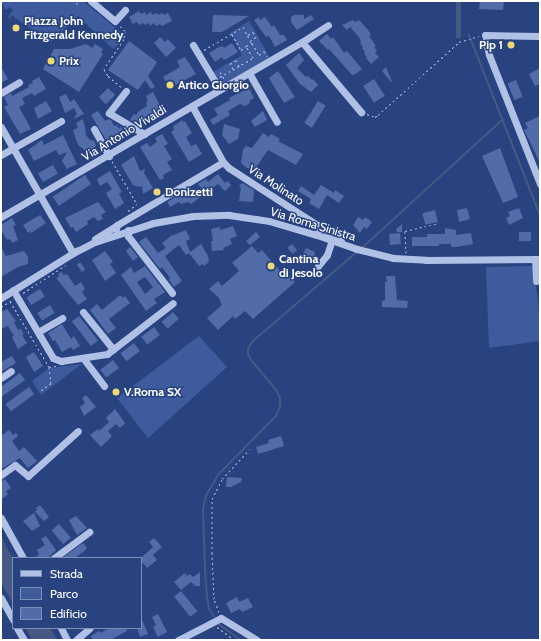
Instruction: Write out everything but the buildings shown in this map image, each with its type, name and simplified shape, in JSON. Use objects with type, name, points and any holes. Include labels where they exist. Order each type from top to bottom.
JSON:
[{"type":"street","points":[[91,1],[116,21],[125,10]]},
{"type":"street","name":"Via Antonio Vivaldi","points":[[1,218],[228,86],[328,25]]},
{"type":"street","points":[[540,36],[483,35],[489,55],[540,184]]},
{"type":"street","points":[[302,42],[361,112]]},
{"type":"street","points":[[193,45],[220,90]]},
{"type":"street","points":[[249,73],[277,122]]},
{"type":"street","points":[[1,93],[19,82]]},
{"type":"street","points":[[126,91],[109,114],[144,134]]},
{"type":"street","name":"Via Molinato","points":[[192,106],[223,162],[229,168],[357,249]]},
{"type":"street","points":[[1,156],[61,121]]},
{"type":"street","points":[[1,127],[73,253],[223,162]]},
{"type":"street","points":[[94,129],[109,156]]},
{"type":"street","name":"Via Roma Sinistra","points":[[1,298],[15,294],[73,253],[117,233],[171,219],[229,215],[270,221],[367,252],[407,259],[537,259]]},
{"type":"street","points":[[117,225],[117,233]]},
{"type":"street","points":[[317,225],[317,235]]},
{"type":"street","points":[[128,230],[128,236],[172,293]]},
{"type":"street","points":[[318,266],[327,256],[332,240]]},
{"type":"street","points":[[536,281],[537,259]]},
{"type":"street","points":[[15,294],[53,358],[57,361],[107,354],[173,303]]},
{"type":"street","points":[[83,312],[113,349]]},
{"type":"street","points":[[38,332],[62,318]]},
{"type":"street","points":[[83,358],[104,386]]},
{"type":"street","points":[[1,378],[11,372]]},
{"type":"street","points":[[1,475],[15,465],[28,476],[78,431]]},
{"type":"street","points":[[1,518],[22,557]]},
{"type":"street","points":[[55,557],[90,532]]},
{"type":"street","points":[[1,598],[12,618]]},
{"type":"street","points":[[178,640],[221,618],[257,640]]},
{"type":"street","points":[[18,629],[24,640]]},
{"type":"street","points":[[61,629],[67,640]]},
{"type":"street","points":[[76,640],[89,629]]},
{"type":"path","points":[[76,4],[79,1]]},
{"type":"path","points":[[198,53],[243,27],[258,55],[264,51],[270,61]]},
{"type":"path","points":[[124,28],[124,39],[104,69],[108,76],[126,91]]},
{"type":"path","points":[[247,35],[253,32],[256,37],[250,40]]},
{"type":"path","points":[[232,33],[241,50],[252,43]]},
{"type":"path","points":[[361,112],[375,117],[459,42],[483,35]]},
{"type":"path","points":[[214,81],[253,58],[246,46]]},
{"type":"path","points":[[233,69],[230,64],[236,60],[239,66]]},
{"type":"path","points":[[220,72],[228,86]]},
{"type":"path","points":[[109,156],[137,204],[127,210],[129,214]]},
{"type":"path","points":[[407,259],[405,231],[439,224]]},
{"type":"path","points":[[1,307],[10,301],[15,294],[70,263]]},
{"type":"path","points":[[10,301],[49,367],[51,383],[39,392]]},
{"type":"path","points":[[221,618],[214,599],[211,542],[212,499],[222,479],[250,449]]},
{"type":"path","points":[[212,622],[225,635],[234,640]]},
{"type":"green space","points":[[1,1],[83,1],[123,34],[122,41],[113,49],[78,16],[51,42],[46,40],[44,42],[43,38],[13,16],[11,16],[10,19],[8,17],[13,10],[9,7],[6,10]]},
{"type":"green space","points":[[249,21],[270,58],[222,86],[213,72],[242,55],[230,33]]},
{"type":"green space","points":[[534,266],[540,322],[540,341],[489,348],[486,267]]},
{"type":"green space","points":[[199,336],[227,367],[148,438],[117,398]]},
{"type":"green space","points":[[82,364],[41,395],[32,381],[49,368]]},
{"type":"shaded area","points":[[456,1],[461,1],[461,38],[456,38]]},
{"type":"shaded area","points":[[1,536],[12,557],[12,602],[1,582]]},
{"type":"shaded area","points":[[26,629],[51,629],[57,640],[32,640]]},
{"type":"waterway","points":[[469,34],[540,214]]},
{"type":"waterway","points":[[362,248],[502,120]]},
{"type":"waterway","points":[[214,617],[209,609],[205,569],[203,509],[206,496],[218,475],[276,416],[280,407],[280,398],[275,389],[253,363],[248,355],[248,349],[252,342],[357,252]]},
{"type":"waterway","points":[[219,624],[241,640]]},
{"type":"place","name":"Piazza John Fitzgerald Kennedy","points":[[16,28]]},
{"type":"place","name":"Pip 1","points":[[511,45]]},
{"type":"place","name":"Prix","points":[[51,61]]},
{"type":"place","name":"Artico Giorgio","points":[[170,85]]},
{"type":"place","name":"Donizetti","points":[[157,192]]},
{"type":"place","name":"Cantina di Jesolo","points":[[271,266]]},
{"type":"place","name":"V.Roma SX","points":[[116,392]]}]
